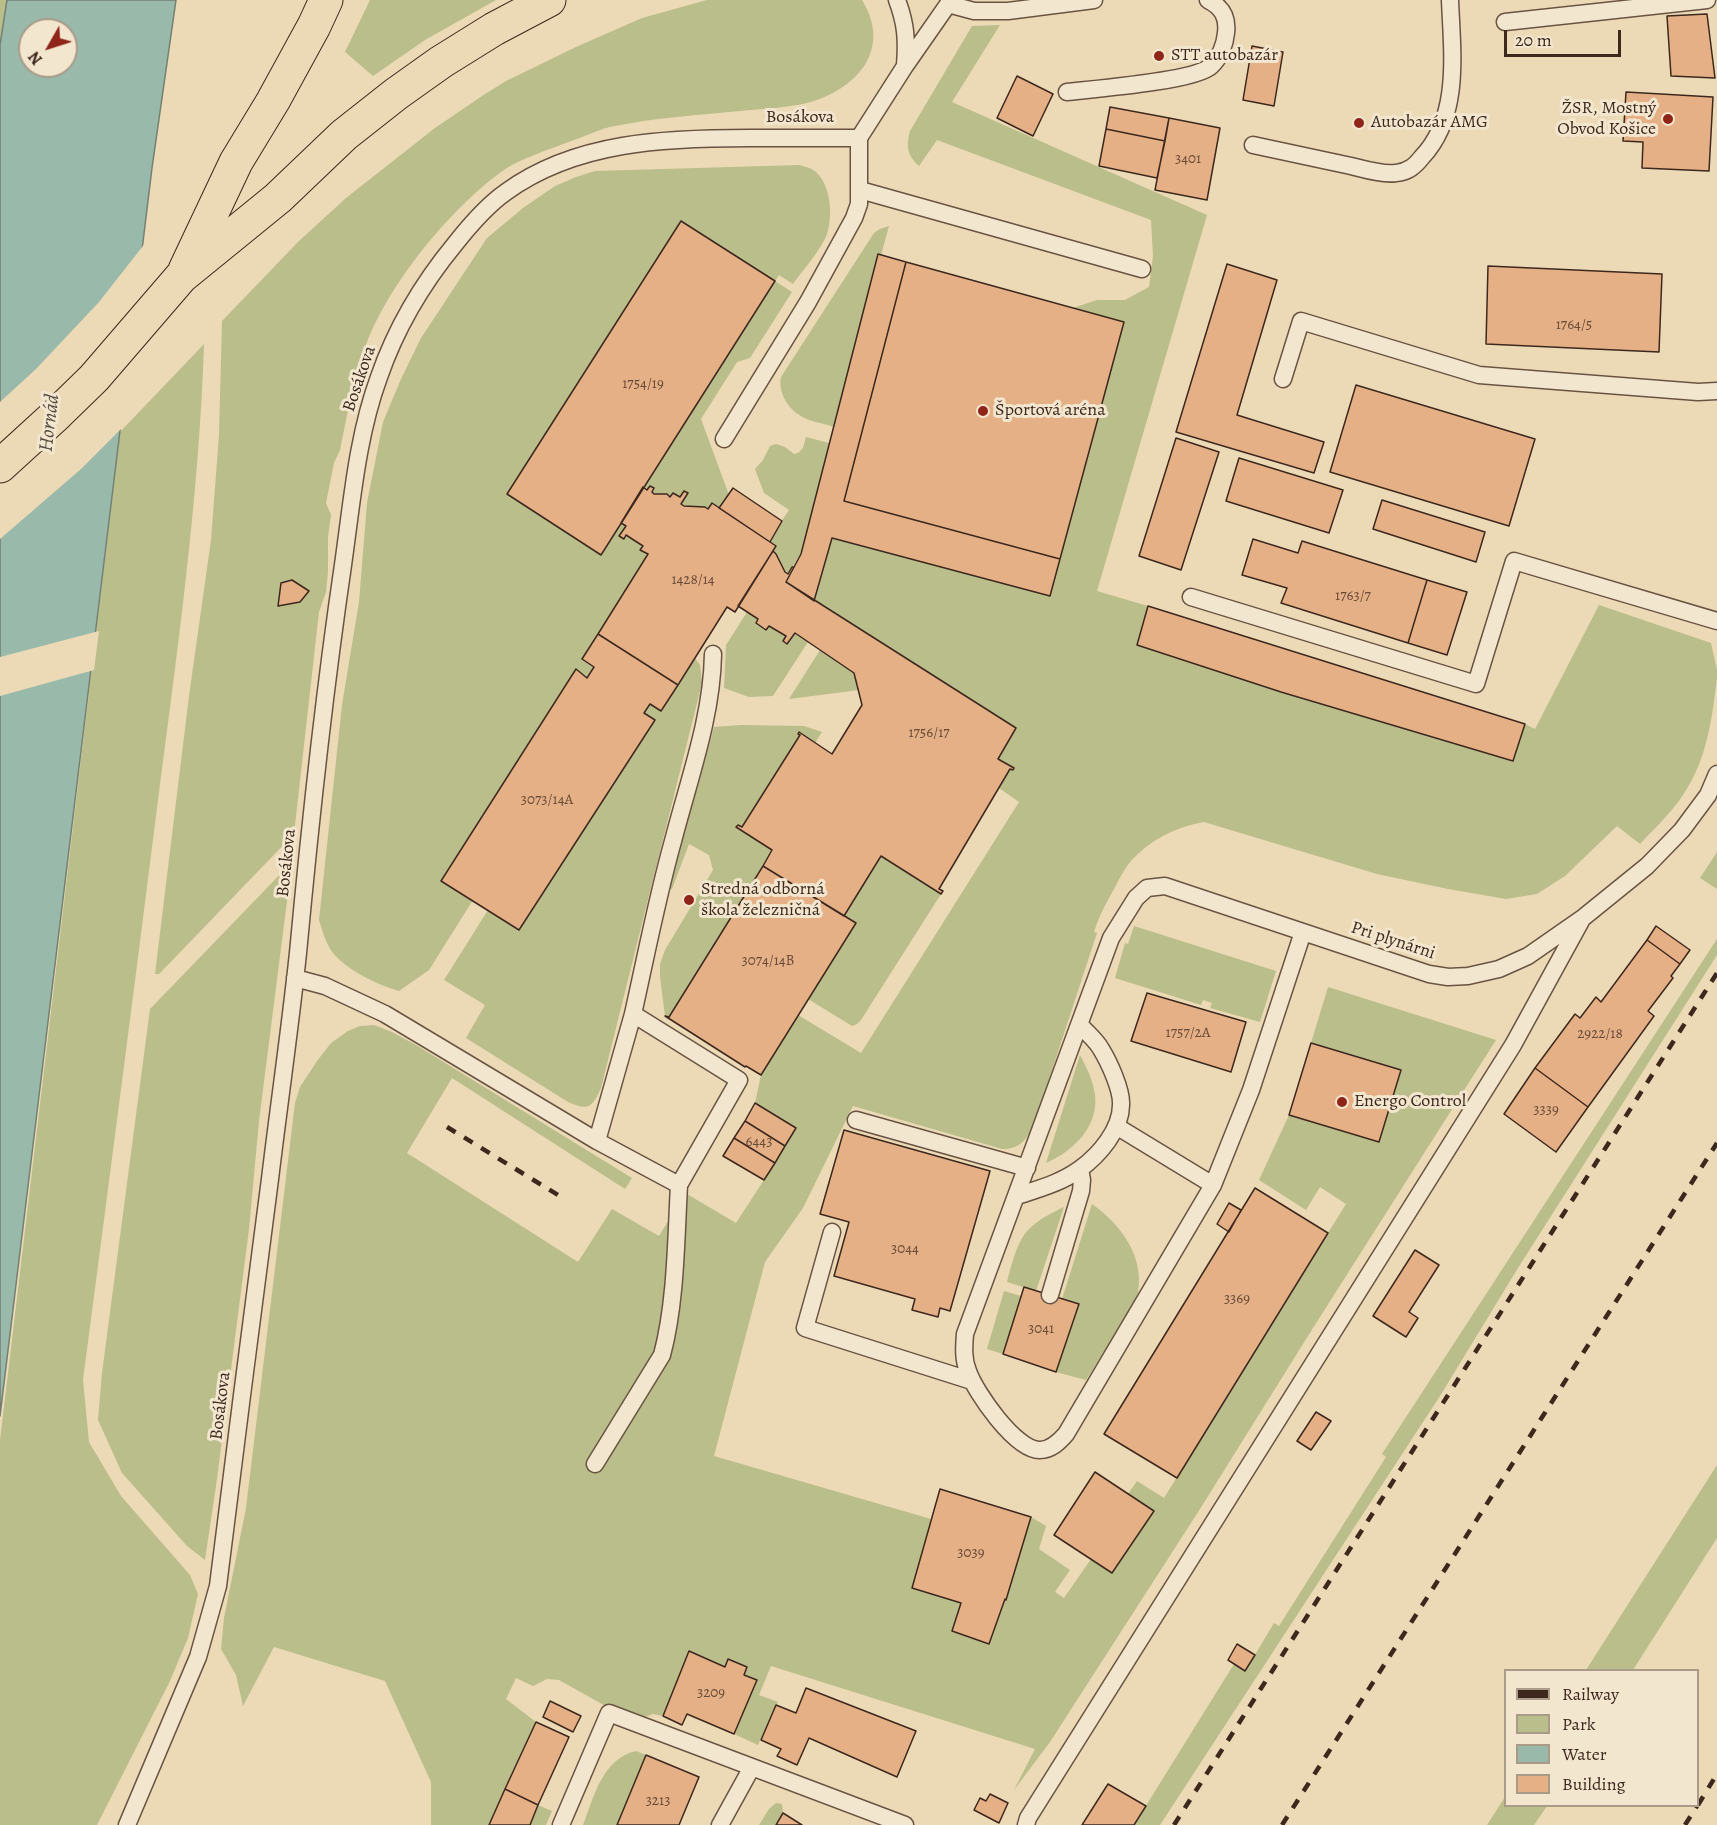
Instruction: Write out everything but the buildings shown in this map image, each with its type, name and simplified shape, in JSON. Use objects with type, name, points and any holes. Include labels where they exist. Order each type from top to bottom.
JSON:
[{"type":"highway","points":[[0,466],[94,378],[181,277],[278,198],[344,135],[441,62],[494,29],[549,0]]},
{"type":"highway","points":[[181,277],[236,162],[273,101],[320,13]]},
{"type":"lane","points":[[897,0],[907,38],[905,66]]},
{"type":"lane","points":[[724,439],[808,302],[855,218],[860,190],[859,138],[949,2],[974,11],[1008,10],[1094,0]]},
{"type":"lane","points":[[1067,92],[1190,77],[1211,67],[1223,47],[1227,31],[1226,15],[1216,4],[1208,0]]},
{"type":"lane","points":[[1252,145],[1387,173],[1395,174],[1412,168],[1427,152],[1439,132],[1448,107],[1452,82],[1450,0]]},
{"type":"lane","points":[[1505,22],[1707,0]]},
{"type":"lane","name":"Bosákova","points":[[127,1825],[198,1657],[218,1586],[295,978],[309,834],[333,636],[364,426],[379,377],[397,332],[419,292],[443,258],[479,216],[502,194],[551,166],[589,153],[650,142],[705,138],[859,138]]},
{"type":"lane","points":[[860,190],[1142,269]]},
{"type":"lane","points":[[1283,379],[1301,321],[1479,375],[1698,392],[1717,391]]},
{"type":"lane","points":[[1191,597],[1476,684],[1514,561],[1717,621]]},
{"type":"lane","points":[[597,1141],[633,1014],[660,887],[706,716],[713,673],[713,654]]},
{"type":"lane","name":"Pri plynárni","points":[[1080,1025],[1111,938],[1136,898],[1148,888],[1165,886],[1429,974],[1458,977],[1499,969],[1528,956],[1584,917],[1647,866],[1682,830],[1708,795],[1717,774]]},
{"type":"lane","points":[[1026,1825],[1028,1818],[1513,1045],[1584,917]]},
{"type":"lane","points":[[1017,1196],[1051,1185],[1080,1169],[1102,1149],[1116,1126],[1121,1105],[1115,1076],[1101,1048],[1080,1025],[965,1334],[964,1357],[972,1381],[1007,1430],[1021,1444],[1040,1450],[1051,1448],[1066,1434],[1213,1185],[1251,1090],[1303,932]]},
{"type":"lane","points":[[295,978],[325,986],[385,1014],[597,1141],[680,1185]]},
{"type":"lane","points":[[595,1464],[662,1355],[667,1338],[680,1185],[739,1080],[633,1014]]},
{"type":"lane","points":[[856,1120],[1027,1168]]},
{"type":"lane","points":[[1116,1126],[1213,1185]]},
{"type":"lane","points":[[1050,1295],[1081,1191],[1080,1169]]},
{"type":"lane","points":[[832,1232],[805,1328],[972,1381]]},
{"type":"lane","points":[[561,1825],[609,1713],[905,1825]]},
{"type":"lane","points":[[720,1825],[752,1767]]},
{"type":"green space","points":[[0,0],[7,0],[0,45]]},
{"type":"green space","points":[[370,0],[496,0],[425,40],[373,76],[345,52]]},
{"type":"green space","points":[[707,0],[862,0],[871,18],[873,35],[871,51],[854,78],[825,97],[807,103],[658,119],[610,127],[526,158],[501,172],[481,188],[422,250],[389,298],[366,345],[354,384],[340,450],[334,463],[326,503],[331,515],[326,592],[319,612],[294,834],[162,971],[155,974],[189,696],[211,540],[219,435],[222,321],[299,241],[346,198],[435,128],[485,94],[506,81],[576,47],[642,18]]},
{"type":"green space","points":[[1000,25],[952,102],[1207,215],[1097,591],[1148,606],[1137,645],[1281,692],[1512,761],[1525,724],[1535,729],[1599,605],[1711,643],[1717,678],[1703,753],[1698,768],[1683,795],[1640,844],[1617,826],[1565,876],[1537,894],[1506,899],[1377,874],[1204,822],[1173,831],[1146,847],[1131,861],[1103,910],[1094,932],[1097,933],[1033,1128],[1021,1143],[1013,1148],[1002,1149],[853,1106],[803,1208],[765,1262],[714,1456],[931,1519],[912,1588],[961,1603],[1006,1599],[1031,1517],[1046,1526],[1039,1549],[1070,1570],[1055,1592],[1064,1598],[1091,1559],[1113,1572],[1154,1511],[1128,1494],[1137,1481],[1164,1498],[1346,1204],[1320,1187],[1306,1210],[1259,1180],[1289,1115],[1379,1142],[1401,1070],[1311,1043],[1328,987],[1496,1040],[1200,1509],[1050,1742],[1014,1790],[1035,1749],[771,1666],[759,1695],[778,1702],[758,1745],[734,1734],[756,1680],[744,1675],[747,1667],[729,1659],[725,1667],[690,1651],[663,1716],[653,1714],[640,1719],[609,1708],[559,1680],[547,1679],[533,1686],[516,1678],[506,1699],[536,1722],[489,1825],[431,1825],[431,1782],[385,1681],[274,1647],[243,1706],[236,1675],[221,1649],[224,1618],[246,1508],[295,1103],[300,1087],[331,1043],[348,1031],[360,1026],[374,1025],[416,1045],[632,1178],[625,1189],[452,1078],[407,1153],[578,1262],[612,1209],[659,1236],[673,1213],[659,1340],[646,1375],[586,1465],[597,1473],[670,1356],[687,1194],[736,1223],[796,1128],[755,1103],[761,1075],[798,1015],[861,1053],[1019,802],[999,788],[1010,769],[1014,768],[998,759],[1016,728],[814,601],[832,538],[1050,596],[1060,559],[1073,308],[1097,300],[1125,300],[1149,287],[1153,256],[1151,220],[937,140],[919,166],[915,162],[908,150],[910,131],[972,26]]},
{"type":"green space","points":[[800,165],[814,171],[825,185],[830,210],[829,226],[821,247],[793,284],[779,275],[775,281],[792,292],[750,358],[737,362],[701,419],[729,495],[719,508],[684,506],[681,504],[688,494],[684,491],[680,497],[673,493],[670,497],[652,492],[654,488],[651,486],[647,490],[643,487],[507,494],[601,554],[621,523],[626,526],[619,536],[624,539],[626,535],[643,546],[640,550],[648,554],[582,659],[594,667],[587,678],[575,670],[441,880],[473,900],[429,970],[399,991],[360,974],[335,955],[327,944],[319,920],[342,705],[359,602],[367,503],[383,422],[421,338],[487,238],[523,208],[555,186],[595,171]]},
{"type":"green space","points":[[889,226],[834,427],[805,418],[794,411],[787,402],[782,392],[781,377],[874,233]]},
{"type":"green space","points":[[204,344],[197,460],[186,576],[83,1380],[89,1442],[121,1496],[190,1575],[198,1594],[188,1638],[170,1681],[97,1825],[0,1825],[0,1440],[120,432]]},
{"type":"green space","points":[[806,437],[829,443],[801,553],[788,574],[773,551],[776,546],[770,542],[789,510],[764,493],[755,469],[770,446],[776,444],[794,454],[798,453],[803,448]]},
{"type":"green space","points":[[747,612],[758,619],[756,623],[766,630],[769,626],[786,636],[787,643],[795,633],[808,642],[773,696],[749,697],[724,688],[726,645]]},
{"type":"green space","points":[[820,650],[854,673],[859,690],[789,699]]},
{"type":"green space","points":[[695,658],[700,665],[702,683],[601,1088],[592,1104],[585,1107],[580,1106],[568,1102],[466,1038],[485,1005],[444,980],[488,910],[519,930],[644,713],[650,704],[661,711]]},
{"type":"green space","points":[[804,726],[822,732],[815,743],[799,733],[800,735],[742,827],[738,825],[737,827],[772,850],[669,1017],[665,1016],[660,964],[665,950],[713,870],[709,855],[689,844],[672,889],[667,889],[714,727]]},
{"type":"green space","points":[[1717,852],[1717,889],[1700,878]]},
{"type":"green space","points":[[881,856],[941,894],[861,1020],[852,1026],[808,999],[844,916]]},
{"type":"green space","points":[[292,862],[259,1121],[249,1229],[205,1560],[187,1546],[122,1473],[98,1420],[102,1373],[150,1009]]},
{"type":"green space","points":[[1134,926],[1276,971],[1260,1022],[1210,1008],[1212,1003],[1203,1000],[1201,1005],[1115,978],[1125,943],[1128,944]]},
{"type":"green space","points":[[1717,939],[1717,955],[1518,1268],[1440,1396],[1160,1825],[1134,1825],[1234,1664],[1246,1670],[1274,1623],[1279,1626],[1386,1457],[1382,1454]]},
{"type":"green space","points":[[1080,1055],[1094,1090],[1093,1118],[1082,1137],[1074,1145],[1046,1163]]},
{"type":"green space","points":[[1092,1204],[1114,1223],[1130,1246],[1139,1272],[1139,1286],[1136,1301],[1086,1380],[1056,1372],[1079,1305],[1062,1299]]},
{"type":"green space","points":[[1064,1207],[1036,1291],[1007,1282],[1019,1244],[1030,1228]]},
{"type":"green space","points":[[1004,1291],[1021,1296],[1003,1354],[987,1349]]},
{"type":"green space","points":[[1717,1465],[1717,1538],[1634,1669],[1587,1669]]},
{"type":"green space","points":[[636,1751],[646,1755],[617,1825],[583,1825],[596,1791],[607,1771],[624,1755]]},
{"type":"green space","points":[[1504,1799],[1504,1807],[1546,1807],[1534,1825],[1487,1825]]},
{"type":"green space","points":[[776,1803],[782,1804],[783,1813],[776,1825],[759,1825],[769,1809]]},
{"type":"green space","points":[[538,1805],[552,1811],[546,1825],[530,1825]]},
{"type":"water","name":"Hornád","points":[[7,0],[176,0],[152,168],[0,1416],[0,45]]},
{"type":"pier","points":[[146,242],[124,426],[81,469],[0,539],[0,402],[36,369],[99,302]]},
{"type":"pier","points":[[99,631],[94,670],[0,696],[0,657]]},
{"type":"railway","points":[[1174,1825],[1717,973]]},
{"type":"railway","points":[[447,1127],[558,1195]]},
{"type":"railway","points":[[1282,1825],[1717,1143]]},
{"type":"railway","points":[[1699,1803],[1717,1774]]},
{"type":"railway","points":[[1685,1825],[1696,1807]]},
{"type":"place","name":"STT autobazár","points":[[1159,56]]},
{"type":"place","name":"ŽSR, Mostný Obvod Košice","points":[[1668,119]]},
{"type":"place","name":"Autobazár AMG","points":[[1359,123]]},
{"type":"place","name":"Športová aréna","points":[[983,411]]},
{"type":"place","name":"Stredná odborná škola železničná","points":[[689,900]]},
{"type":"place","name":"Energo Control","points":[[1342,1102]]}]
